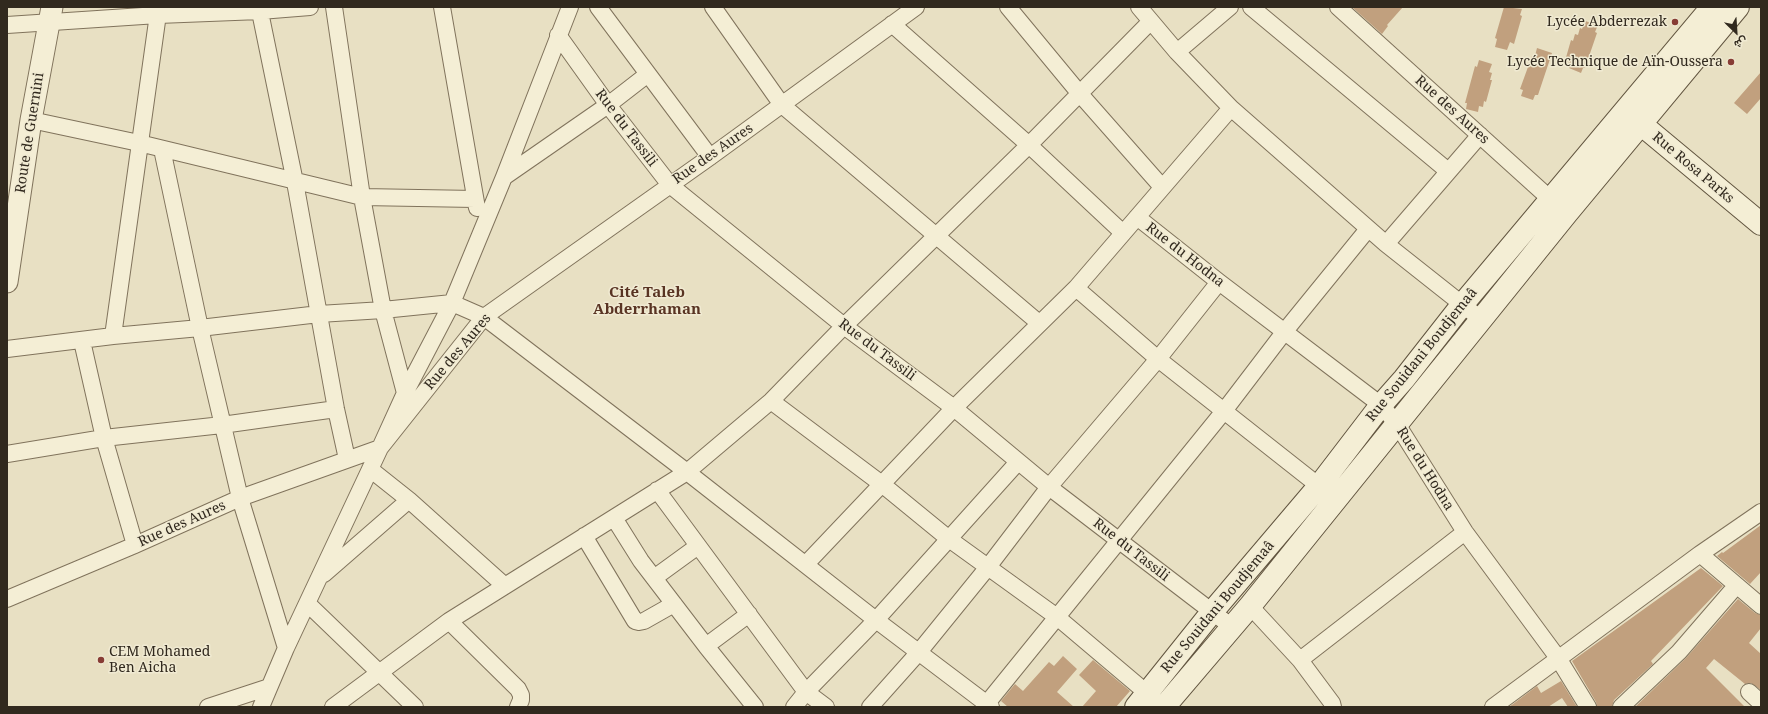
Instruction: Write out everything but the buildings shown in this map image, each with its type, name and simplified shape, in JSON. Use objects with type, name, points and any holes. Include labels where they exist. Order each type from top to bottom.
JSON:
[{"type":"main road","name":"Rue Souidani Boudjemaâ","points":[[1634,118],[1712,7]]},
{"type":"main road","name":"Rue Souidani Boudjemaâ","points":[[1153,703],[1212,612],[1319,486],[1381,405],[1404,380],[1462,305],[1559,206],[1634,118],[1738,7]]},
{"type":"main road","name":"Rue Rosa Parks","points":[[1634,118],[1761,224]]},
{"type":"main road","name":"Rue Souidani Boudjemaâ","points":[[1153,703],[1232,627],[1250,606],[1396,424],[1482,320],[1559,206]]},
{"type":"street","points":[[7,25],[51,14],[310,7]]},
{"type":"street","points":[[334,7],[362,197],[383,310],[405,393]]},
{"type":"street","points":[[442,7],[475,199],[482,230]]},
{"type":"street","points":[[262,707],[286,648],[308,604],[405,393],[452,303],[504,177],[570,7]]},
{"type":"street","points":[[598,7],[710,157]]},
{"type":"street","points":[[713,7],[782,104],[1039,324]]},
{"type":"street","name":"Rue des Aures","points":[[7,599],[135,545],[240,498],[380,448],[484,318],[710,157],[916,7]]},
{"type":"street","points":[[1008,7],[1080,94],[1162,187]]},
{"type":"street","points":[[1139,7],[1150,22],[1177,52],[1231,108],[1368,229],[1482,320]]},
{"type":"street","points":[[1177,52],[1230,7]]},
{"type":"street","points":[[1252,7],[1448,171]]},
{"type":"street","name":"Rue des Aures","points":[[1338,7],[1559,206]]},
{"type":"street","points":[[260,9],[295,182],[336,409],[347,459]]},
{"type":"street","points":[[113,336],[158,11]]},
{"type":"street","name":"Route de Guernini","points":[[7,282],[31,120],[51,14]]},
{"type":"street","points":[[335,707],[449,621],[687,472],[771,401],[844,326],[1080,94],[1150,22]]},
{"type":"street","points":[[892,24],[1029,145],[1123,233]]},
{"type":"street","name":"Rue du Tassili","points":[[558,35],[608,105],[670,185],[844,326],[954,408],[1049,487],[1232,627]]},
{"type":"street","points":[[504,177],[608,105],[648,74]]},
{"type":"street","points":[[806,564],[883,485],[954,408],[1076,288],[1231,108]]},
{"type":"street","points":[[31,120],[139,143],[362,197],[475,199]]},
{"type":"street","points":[[1386,244],[1480,135]]},
{"type":"street","points":[[162,149],[200,328],[240,498],[286,648]]},
{"type":"street","name":"Rue du Hodna","points":[[1137,218],[1381,405],[1396,424],[1465,532],[1558,658],[1588,707]]},
{"type":"street","points":[[7,349],[319,314],[383,310],[452,303],[484,318],[687,472],[987,706],[1118,540],[1224,411],[1285,331],[1368,229]]},
{"type":"street","points":[[870,707],[919,652],[988,567],[1049,487],[1158,359],[1219,282]]},
{"type":"street","points":[[1076,288],[1158,359],[1319,486]]},
{"type":"street","points":[[82,341],[104,438],[135,545]]},
{"type":"street","points":[[771,401],[883,485],[950,539],[1057,617],[1153,703]]},
{"type":"street","points":[[7,454],[104,438],[222,425],[336,409]]},
{"type":"street","points":[[794,707],[806,692],[876,620],[1018,462]]},
{"type":"street","points":[[370,469],[409,500],[505,586]]},
{"type":"street","points":[[657,490],[806,692],[826,707]]},
{"type":"street","points":[[320,577],[409,500]]},
{"type":"street","points":[[1493,707],[1700,554],[1761,512]]},
{"type":"street","points":[[614,518],[641,561],[755,707]]},
{"type":"street","points":[[1300,660],[1465,532]]},
{"type":"street","points":[[584,536],[635,621],[644,621],[674,604]]},
{"type":"street","points":[[654,578],[698,546]]},
{"type":"street","points":[[1700,554],[1761,606]]},
{"type":"street","points":[[1621,707],[1679,652],[1736,586]]},
{"type":"street","points":[[308,604],[415,707]]},
{"type":"street","points":[[1250,606],[1300,660],[1332,703],[1333,707]]},
{"type":"street","points":[[706,646],[749,614]]},
{"type":"street","points":[[449,621],[518,689],[521,695],[521,700],[518,707]]},
{"type":"street","points":[[208,707],[269,687]]},
{"type":"street","points":[[1748,692],[1761,703]]},
{"type":"place","name":"Lycée Abderrezak","points":[[1675,22]]},
{"type":"place","name":"Lycée Technique de Aïn-Oussera","points":[[1731,62]]},
{"type":"place","name":"CEM Mohamed Ben Aicha","points":[[101,660]]},
{"type":"district","name":"Cité Taleb Abderrhaman","points":[[647,302]]}]
